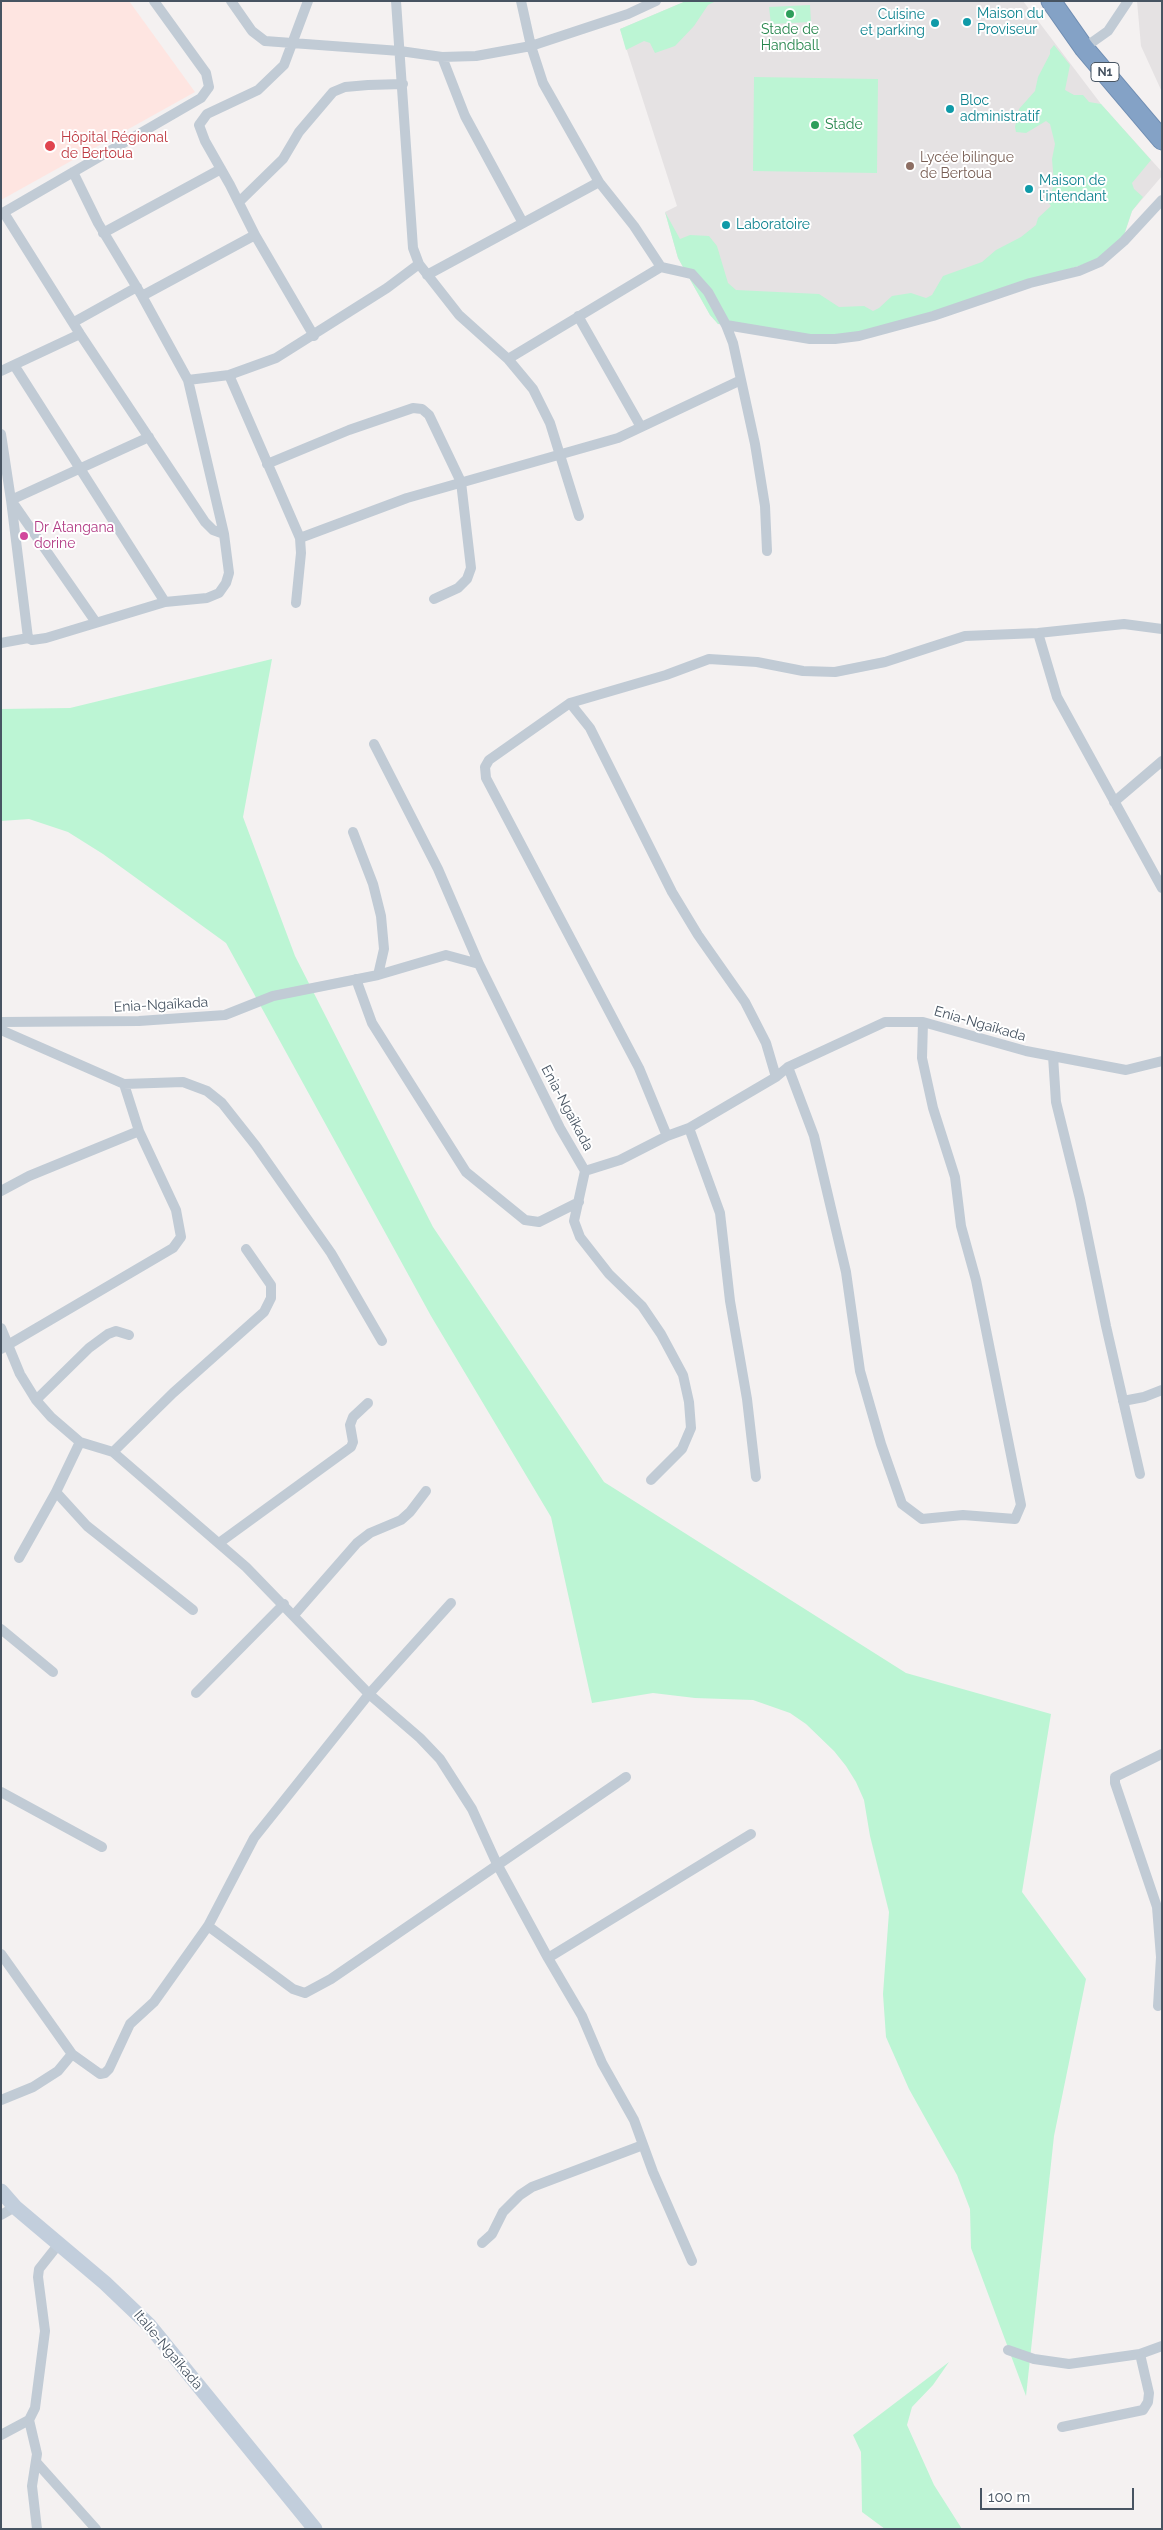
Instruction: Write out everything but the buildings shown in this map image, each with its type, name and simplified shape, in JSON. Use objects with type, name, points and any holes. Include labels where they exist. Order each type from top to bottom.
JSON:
[{"type":"highway","name":"N1","points":[[1051,1],[1084,48],[1162,140]]},
{"type":"street","points":[[154,1],[206,73],[209,87],[201,98],[3,214],[205,522],[213,530],[224,534]]},
{"type":"street","points":[[231,1],[252,31],[265,41],[291,45],[400,51],[442,57],[476,56],[531,46],[628,14],[652,2]]},
{"type":"street","points":[[308,1],[284,65],[258,90],[207,114],[198,125],[255,234],[314,336]]},
{"type":"street","points":[[396,1],[413,248],[419,264],[459,315],[508,359],[533,389],[550,423],[579,516]]},
{"type":"street","points":[[521,1],[531,46],[544,83],[599,182],[638,232],[661,267]]},
{"type":"street","points":[[1084,48],[1108,31],[1128,1]]},
{"type":"street","points":[[442,57],[464,116],[523,223]]},
{"type":"street","points":[[239,202],[283,159],[299,132],[333,92],[345,87],[368,84],[403,84]]},
{"type":"street","points":[[103,233],[222,169]]},
{"type":"street","points":[[1,643],[28,638],[32,640],[46,638],[165,602],[207,598],[219,593],[226,583],[229,573],[224,534],[188,380],[139,291],[103,233],[73,172]]},
{"type":"street","points":[[427,274],[599,182]]},
{"type":"street","points":[[726,325],[810,339],[835,339],[859,336],[933,316],[1030,283],[1079,271],[1100,262],[1124,241],[1162,200]]},
{"type":"street","points":[[74,322],[255,234]]},
{"type":"street","points":[[188,380],[229,375],[276,358],[314,336],[419,264]]},
{"type":"street","points":[[508,359],[661,267],[692,274],[708,292],[726,325],[740,380],[765,506],[767,551]]},
{"type":"street","points":[[578,316],[641,427]]},
{"type":"street","points":[[1,371],[80,334]]},
{"type":"street","points":[[14,365],[165,602]]},
{"type":"street","points":[[229,375],[300,538],[296,603]]},
{"type":"street","points":[[300,538],[407,498],[618,438],[740,380]]},
{"type":"street","points":[[267,464],[348,430],[413,408],[422,409],[428,415],[461,482],[471,568],[468,579],[458,588],[434,599]]},
{"type":"street","points":[[1,434],[28,638]]},
{"type":"street","points":[[11,500],[149,437]]},
{"type":"street","points":[[11,500],[95,622]]},
{"type":"street","points":[[667,1136],[639,1068],[486,778],[485,767],[489,760],[570,703],[666,675],[709,659],[757,662],[803,671],[835,672],[885,662],[965,636],[1038,633],[1124,624],[1162,629]]},
{"type":"street","points":[[1038,633],[1057,697],[1162,888]]},
{"type":"street","points":[[570,703],[590,728],[672,892],[698,935],[745,1002],[766,1043],[776,1077]]},
{"type":"street","points":[[374,744],[438,869],[479,964]]},
{"type":"street","points":[[1114,802],[1162,761]]},
{"type":"street","points":[[353,832],[373,884],[381,916],[384,949],[378,975]]},
{"type":"street","name":"Enia-Ngaîkada","points":[[1,1022],[140,1021],[224,1015],[273,996],[378,975],[446,955],[479,964],[556,1119],[585,1171],[620,1160],[667,1136],[689,1128],[776,1077],[788,1067],[885,1022],[923,1022],[1026,1052],[1126,1070],[1162,1061]]},
{"type":"street","points":[[356,979],[372,1023],[466,1172],[524,1220],[539,1222],[579,1202]]},
{"type":"street","points":[[788,1067],[814,1136],[846,1272],[860,1371],[902,1504],[922,1519],[963,1515],[1015,1519],[1021,1505],[976,1280],[961,1226],[955,1176],[933,1108],[922,1058],[923,1022]]},
{"type":"street","points":[[1,1030],[124,1084],[183,1082],[207,1091],[222,1103],[256,1146],[332,1253],[382,1341]]},
{"type":"street","points":[[1053,1056],[1056,1102],[1080,1199],[1140,1474]]},
{"type":"street","points":[[5,1347],[172,1248],[181,1237],[176,1210],[139,1131],[124,1084]]},
{"type":"street","points":[[689,1128],[720,1213],[730,1301],[747,1399],[756,1478]]},
{"type":"street","points":[[1,1191],[29,1176],[139,1131]]},
{"type":"street","points":[[585,1171],[574,1221],[580,1237],[609,1274],[642,1306],[661,1334],[683,1376],[689,1402],[691,1428],[682,1449],[652,1480]]},
{"type":"street","points":[[113,1452],[173,1393],[264,1312],[271,1298],[271,1285],[246,1249]]},
{"type":"street","points":[[1,1328],[5,1347],[20,1374],[36,1400],[51,1417],[80,1442],[113,1452],[219,1543],[284,1604],[369,1694],[420,1738],[440,1759],[472,1809],[497,1864],[582,2016],[602,2063],[634,2120],[692,2261]]},
{"type":"street","points":[[36,1400],[89,1348],[108,1334],[116,1331],[129,1335]]},
{"type":"street","points":[[1123,1401],[1162,1390]]},
{"type":"street","points":[[219,1543],[351,1447],[353,1442],[350,1425],[353,1417],[368,1403]]},
{"type":"street","points":[[19,1558],[56,1492],[80,1442]]},
{"type":"street","points":[[294,1615],[357,1543],[370,1533],[401,1520],[410,1512],[426,1491]]},
{"type":"street","points":[[56,1492],[87,1526],[193,1610]]},
{"type":"street","points":[[1,1954],[72,2054],[100,2074],[105,2073],[109,2069],[130,2024],[154,2002],[208,1926],[254,1838],[369,1694],[451,1603]]},
{"type":"street","points":[[196,1693],[284,1604]]},
{"type":"street","points":[[1,1629],[53,1672]]},
{"type":"street","points":[[1158,2006],[1161,1957],[1159,1907],[1115,1783],[1115,1777],[1162,1754]]},
{"type":"street","points":[[208,1926],[293,1989],[305,1993],[332,1979],[626,1777]]},
{"type":"street","points":[[1,1792],[102,1846]]},
{"type":"street","points":[[548,1958],[751,1834]]},
{"type":"street","points":[[1,2100],[33,2087],[58,2071],[72,2054]]},
{"type":"street","points":[[482,2243],[492,2234],[504,2212],[520,2195],[532,2187],[643,2145]]},
{"type":"street","name":"Italie-Ngaîkada","points":[[1,2191],[15,2207],[105,2283],[149,2325],[315,2529]]},
{"type":"street","points":[[1,2215],[15,2207]]},
{"type":"street","points":[[1,2435],[29,2420],[35,2408],[45,2332],[39,2269],[58,2245]]},
{"type":"street","points":[[1008,2350],[1034,2359],[1069,2364],[1140,2354],[1162,2346]]},
{"type":"street","points":[[1062,2427],[1143,2410],[1148,2402],[1149,2393],[1140,2354]]},
{"type":"street","points":[[29,2420],[37,2454],[32,2486],[37,2529]]},
{"type":"street","points":[[37,2463],[96,2529]]},
{"type":"shaded area","name":"Hôpital Régional de Bertoua","points":[[1,1],[129,1],[195,92],[1,200]]},
{"type":"shaded area","name":"Lycée bilingue de Bertoua","points":[[686,1],[1023,1],[1101,104],[1162,172],[1162,176],[1132,211],[1124,235],[1059,271],[952,309],[740,326],[718,324],[710,315],[678,258],[665,212],[677,206],[620,29]]},
{"type":"shaded area","points":[[1137,1],[1162,1],[1162,92],[1141,46]]},
{"type":"green space","points":[[686,1],[716,1],[708,5],[694,26],[675,46],[655,53],[650,43],[644,41],[626,50],[620,29]]},
{"type":"green space","name":"Stade de Handball","points":[[810,5],[811,22],[771,24],[769,7]]},
{"type":"green space","points":[[1054,45],[1070,65],[1065,90],[1074,95],[1083,95],[1089,102],[1101,104],[1151,160],[1132,183],[1134,189],[1143,197],[1132,211],[1124,235],[1098,260],[857,335],[817,338],[718,324],[710,315],[678,258],[665,212],[680,239],[690,235],[709,236],[717,246],[728,283],[736,290],[819,294],[839,307],[864,306],[873,311],[892,296],[911,293],[926,298],[932,295],[943,276],[982,262],[996,250],[1021,237],[1036,225],[1038,218],[1051,206],[1048,202],[1054,184],[1052,159],[1055,144],[1050,124],[1046,121],[1026,133],[1016,132],[1015,127],[1019,109],[1035,91],[1038,77]]},
{"type":"green space","name":"Stade","points":[[754,77],[878,79],[877,173],[753,171]]},
{"type":"green space","points":[[272,659],[243,817],[295,956],[433,1227],[604,1482],[906,1673],[1051,1714],[1022,1892],[1086,1979],[1054,2136],[1026,2396],[971,2248],[970,2209],[957,2175],[909,2089],[886,2037],[883,1994],[889,1912],[870,1836],[864,1800],[846,1766],[834,1751],[806,1724],[790,1713],[753,1700],[695,1698],[653,1693],[592,1703],[551,1517],[431,1316],[226,943],[103,854],[68,832],[29,819],[1,821],[1,709],[70,708]]},
{"type":"green space","points":[[949,2362],[933,2385],[912,2407],[907,2425],[934,2485],[962,2529],[885,2529],[862,2512],[861,2452],[853,2435]]},
{"type":"place","name":"Stade de Handball","points":[[790,14]]},
{"type":"place","name":"Maison du Proviseur","points":[[967,22]]},
{"type":"place","name":"Cuisine et parking","points":[[935,23]]},
{"type":"place","name":"Bloc administratif","points":[[950,109]]},
{"type":"place","name":"Stade","points":[[815,125]]},
{"type":"place","name":"Hôpital Régional de Bertoua","points":[[50,146]]},
{"type":"place","name":"Lycée bilingue de Bertoua","points":[[910,166]]},
{"type":"place","name":"Maison de l'intendant","points":[[1029,189]]},
{"type":"place","name":"Laboratoire","points":[[726,225]]},
{"type":"place","name":"Dr Atangana dorine","points":[[24,536]]}]
